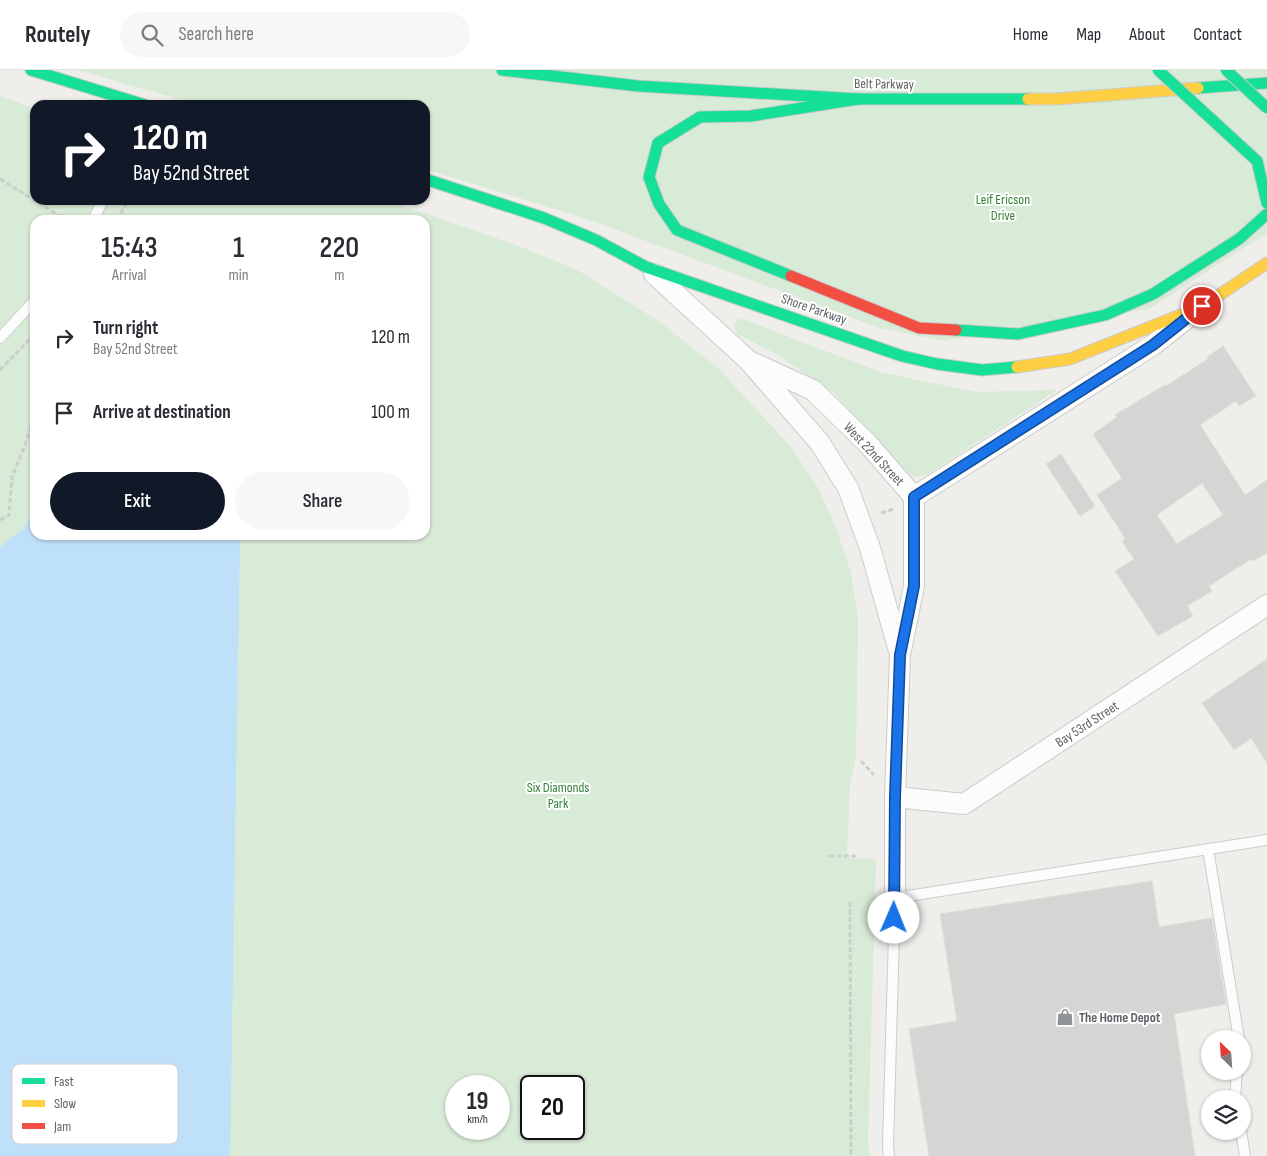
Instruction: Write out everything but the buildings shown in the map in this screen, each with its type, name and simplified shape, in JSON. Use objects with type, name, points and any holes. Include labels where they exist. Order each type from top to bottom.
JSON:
[{"type":"main road","points":[[31,70],[129,100]]},
{"type":"main road","name":"Belt Parkway","points":[[502,70],[638,86],[858,99],[1057,99],[1267,83]]},
{"type":"main road","points":[[1158,70],[1267,169]]},
{"type":"main road","points":[[1226,70],[1267,108]]},
{"type":"main road","points":[[858,99],[751,116],[700,118],[658,143],[649,177],[659,204],[677,230],[919,328],[1018,334],[1105,315],[1153,294],[1238,239],[1267,214]]},
{"type":"main road","points":[[1257,161],[1267,202]]},
{"type":"main road","name":"Shore Parkway","points":[[430,181],[544,218],[596,240],[646,266],[902,356],[937,364],[982,370],[1070,359],[1202,306],[1267,263]]},
{"type":"street","name":"West 22nd Street","points":[[646,266],[749,361],[820,443],[848,488],[870,548],[900,655]]},
{"type":"street","points":[[914,497],[1153,345],[1202,306]]},
{"type":"street","name":"West 22nd Street","points":[[749,361],[812,390],[868,444],[914,497],[914,586],[900,655],[895,797],[895,898]]},
{"type":"street","name":"Bay 53rd Street","points":[[895,797],[964,804],[1267,606]]},
{"type":"lane","points":[[0,338],[30,305]]},
{"type":"lane","points":[[889,1156],[895,898],[1267,840]]},
{"type":"lane","points":[[1208,849],[1238,1030]]},
{"type":"lane","points":[[1242,1140],[1245,1156]]},
{"type":"path","points":[[0,179],[30,198]]},
{"type":"path","points":[[42,205],[58,215]]},
{"type":"path","points":[[0,370],[30,339]]},
{"type":"path","points":[[0,520],[9,515],[12,477],[30,430]]},
{"type":"path","points":[[830,856],[859,856]]},
{"type":"path","points":[[850,902],[851,1156]]},
{"type":"green space","name":"Leif Ericson Drive","points":[[78,70],[1267,70],[1267,233],[1149,309],[943,341],[880,328],[584,218],[430,171],[430,100],[182,100]]},
{"type":"green space","name":"Six Diamonds Park","points":[[0,96],[30,107],[30,205],[401,205],[430,215],[30,215],[30,540],[430,540],[430,215],[519,246],[576,269],[657,320],[718,368],[790,446],[818,488],[835,525],[851,573],[858,618],[856,757],[850,784],[847,858],[876,859],[868,1145],[870,1156],[0,1156]]},
{"type":"green space","points":[[740,318],[880,372],[976,392],[1057,390],[928,474],[914,477],[901,467],[833,392],[776,354],[736,333],[734,324]]},
{"type":"water","points":[[30,518],[30,540],[240,540],[230,1156],[0,1156],[0,547],[23,529]]},
{"type":"traffic: fast","points":[[31,70],[129,100]]},
{"type":"traffic: fast","points":[[502,70],[638,86],[858,99],[1028,99]]},
{"type":"traffic: fast","points":[[1158,70],[1257,161]]},
{"type":"traffic: fast","points":[[1226,70],[1267,108]]},
{"type":"traffic: fast","points":[[1198,88],[1267,83]]},
{"type":"traffic: fast","points":[[791,276],[677,230],[659,204],[649,177],[658,143],[700,117],[751,116],[858,99]]},
{"type":"traffic: fast","points":[[1257,161],[1267,203]]},
{"type":"traffic: fast","points":[[430,181],[544,218],[596,240],[646,267],[902,356],[937,364],[982,370],[1017,367]]},
{"type":"traffic: fast","points":[[956,330],[1018,334],[1105,315],[1153,294],[1239,239],[1267,214]]},
{"type":"traffic: slow","points":[[1028,99],[1057,99],[1198,88]]},
{"type":"traffic: slow","points":[[1017,367],[1070,359],[1203,306],[1267,263]]},
{"type":"traffic: jam","points":[[791,276],[919,328],[956,330]]},
{"type":"place","name":"The Home Depot","points":[[1065,1017]]},
{"type":"route","points":[[894,918],[895,797],[900,655],[914,586],[914,497],[1153,345],[1202,306]]}]
